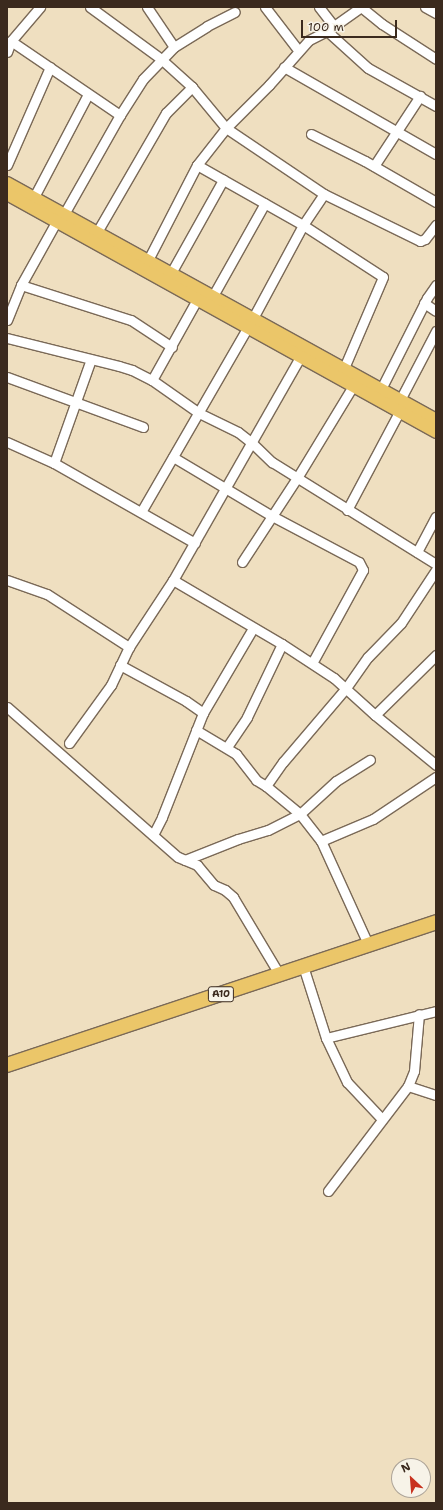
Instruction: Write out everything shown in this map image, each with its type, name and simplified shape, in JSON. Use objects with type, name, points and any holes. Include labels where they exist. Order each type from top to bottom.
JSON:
[{"type":"highway","name":"A10","points":[[7,1065],[436,922]]},
{"type":"main road","points":[[7,183],[34,197],[60,218],[251,323],[344,368],[436,420]]},
{"type":"main road","points":[[7,194],[60,218],[97,232],[171,272],[205,298]]},
{"type":"main road","points":[[251,323],[300,357],[436,432]]},
{"type":"street","points":[[7,52],[11,41],[40,7]]},
{"type":"street","points":[[90,7],[161,59],[192,88],[226,128],[324,194],[414,239],[425,239],[436,225]]},
{"type":"street","points":[[147,7],[174,47]]},
{"type":"street","points":[[265,7],[298,50]]},
{"type":"street","points":[[319,7],[330,29],[368,68],[436,106]]},
{"type":"street","points":[[148,260],[197,165],[226,128],[269,85],[298,50],[309,40],[330,29],[361,7],[382,24],[436,59]]},
{"type":"street","points":[[425,7],[436,13]]},
{"type":"street","points":[[7,320],[21,285],[142,79],[174,47],[206,26],[235,12]]},
{"type":"street","points":[[11,41],[120,115]]},
{"type":"street","points":[[284,67],[436,154]]},
{"type":"street","points":[[7,164],[50,68]]},
{"type":"street","points":[[97,232],[166,113],[192,88]]},
{"type":"street","points":[[34,197],[88,94]]},
{"type":"street","points":[[374,166],[420,96]]},
{"type":"street","points":[[311,134],[374,166],[436,202]]},
{"type":"street","points":[[197,165],[304,225],[383,278],[344,368]]},
{"type":"street","points":[[171,272],[223,180]]},
{"type":"street","points":[[141,512],[251,323],[304,225],[324,194]]},
{"type":"street","points":[[152,380],[266,204]]},
{"type":"street","points":[[21,285],[131,320],[172,347]]},
{"type":"street","points":[[381,389],[424,303],[436,285]]},
{"type":"street","points":[[424,303],[436,311]]},
{"type":"street","points":[[400,400],[436,331]]},
{"type":"street","points":[[7,338],[132,370],[152,380],[199,413],[238,432],[272,462],[436,564]]},
{"type":"street","points":[[69,743],[111,685],[129,647],[173,580],[195,543],[300,357]]},
{"type":"street","points":[[54,463],[91,359]]},
{"type":"street","points":[[7,377],[76,404],[143,427]]},
{"type":"street","points":[[242,562],[297,478],[353,386]]},
{"type":"street","points":[[347,510],[399,412]]},
{"type":"street","points":[[7,442],[54,463],[195,543]]},
{"type":"street","points":[[173,457],[272,516],[359,562],[363,570],[312,663]]},
{"type":"street","points":[[416,552],[436,517]]},
{"type":"street","points":[[266,786],[283,762],[346,688],[368,657],[402,623],[436,570]]},
{"type":"street","points":[[7,580],[47,594],[129,647]]},
{"type":"street","points":[[173,580],[312,663],[346,688],[374,716],[436,765]]},
{"type":"street","points":[[153,835],[162,817],[203,713],[253,628]]},
{"type":"street","points":[[227,747],[247,717],[282,644]]},
{"type":"street","points":[[374,716],[436,656]]},
{"type":"street","points":[[120,665],[203,713]]},
{"type":"street","points":[[7,707],[178,857],[197,865],[214,885],[225,890],[233,897],[279,974]]},
{"type":"street","points":[[196,730],[227,747],[236,754],[256,780],[266,786],[300,814],[322,841],[368,944]]},
{"type":"street","points":[[185,860],[238,839],[268,830],[300,814],[336,781],[370,760]]},
{"type":"street","points":[[322,841],[373,819],[436,777]]},
{"type":"street","points":[[302,966],[326,1038],[347,1082],[382,1119]]},
{"type":"street","points":[[326,1038],[436,1011]]},
{"type":"street","points":[[328,1191],[408,1086],[414,1071],[420,1014]]},
{"type":"street","points":[[408,1086],[436,1095]]}]
